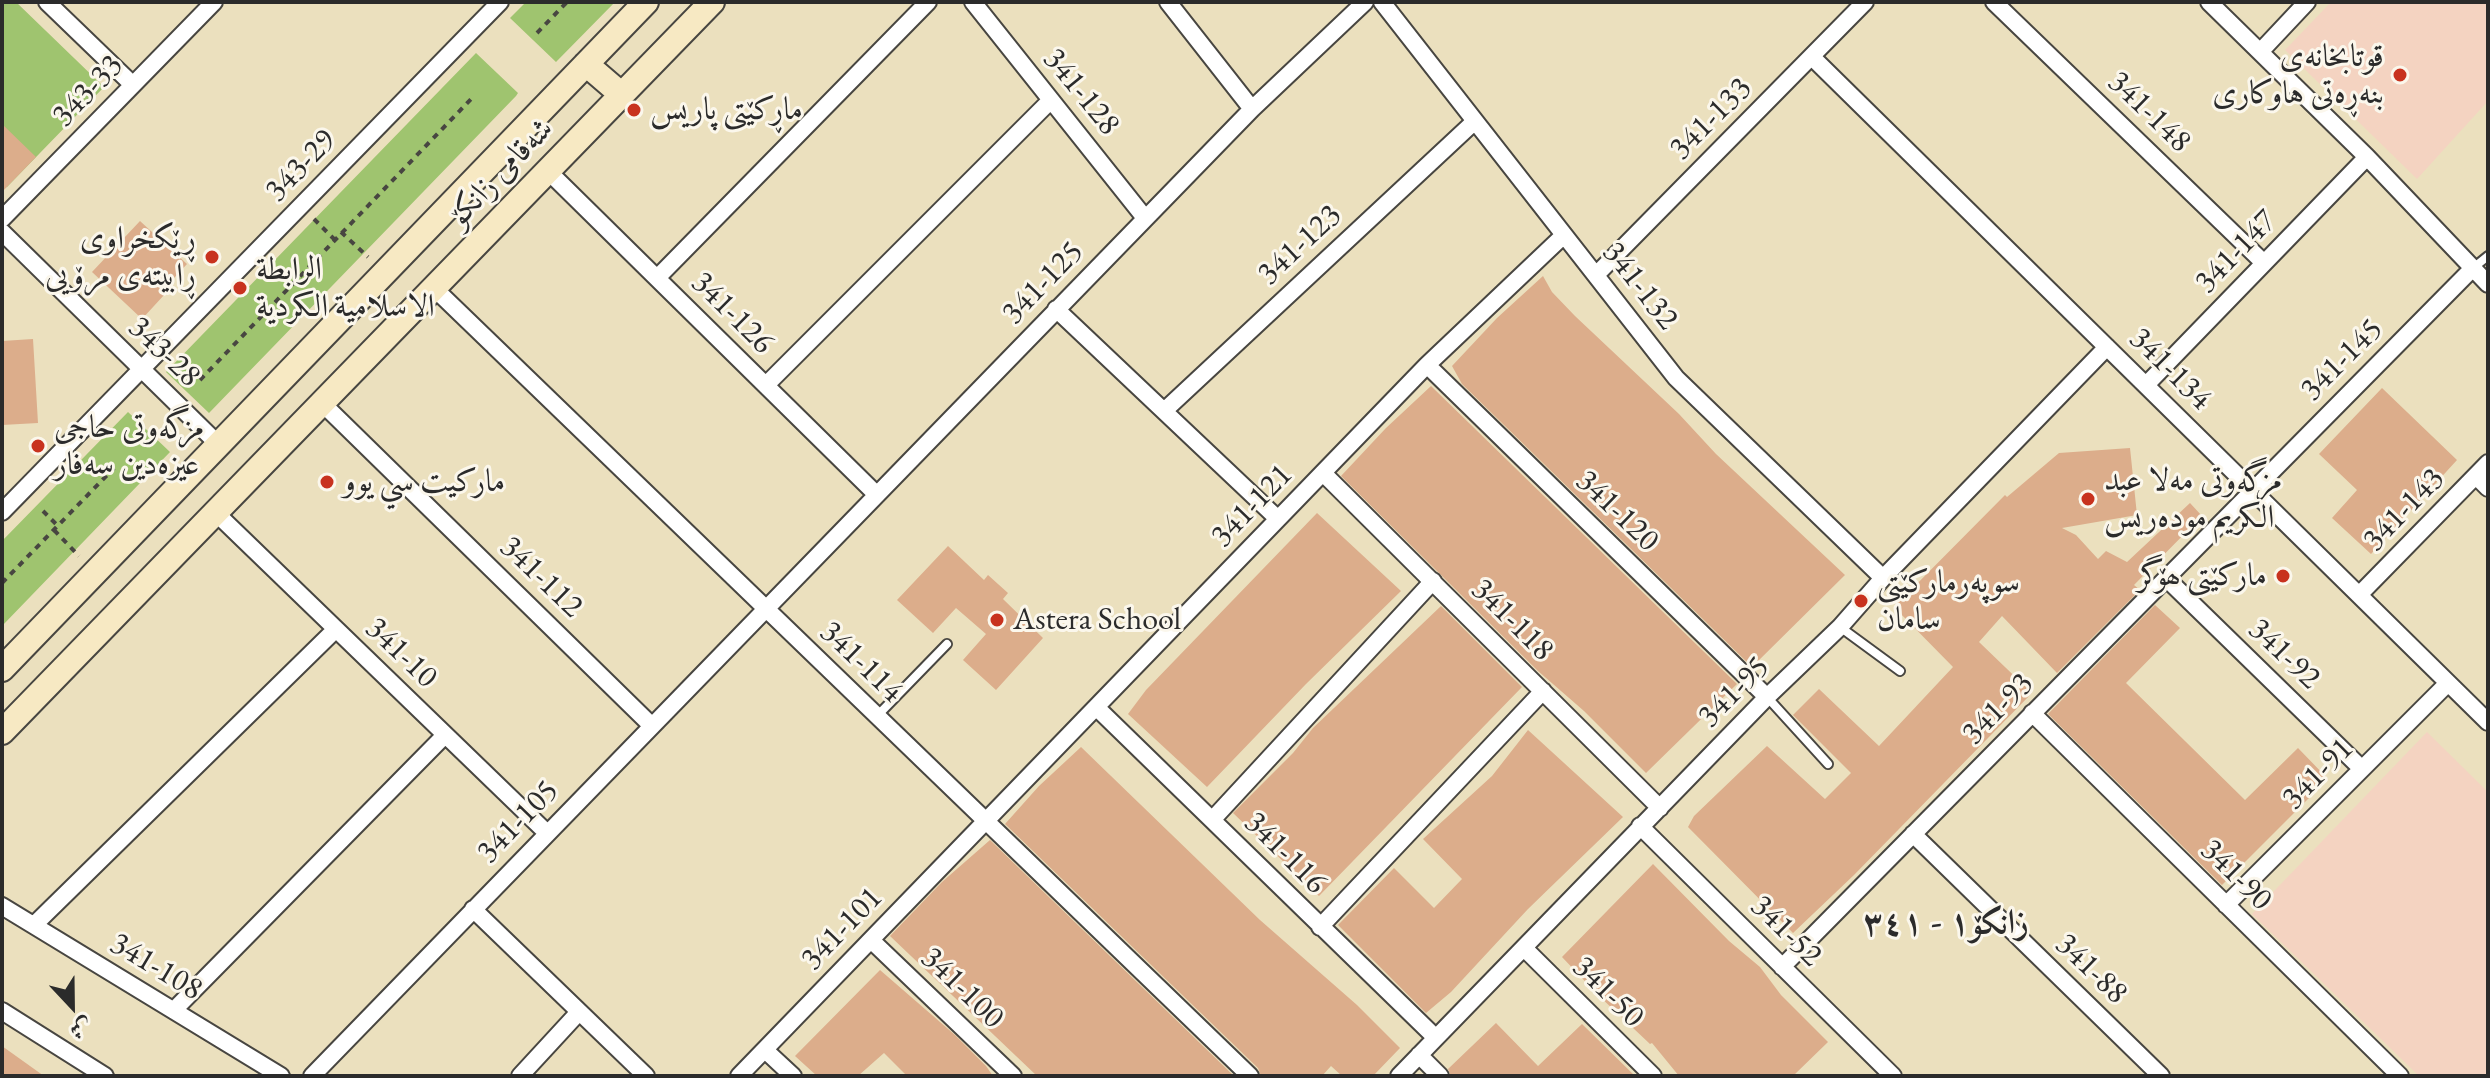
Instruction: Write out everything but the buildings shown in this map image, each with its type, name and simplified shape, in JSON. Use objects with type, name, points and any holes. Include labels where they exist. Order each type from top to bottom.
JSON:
[{"type":"main road","name":"شەقامی زانکۆ","points":[[2,669],[646,2]]},
{"type":"main road","name":"شەقامی زانکۆ","points":[[2,732],[712,2]]},
{"type":"main road","points":[[586,64],[622,95]]},
{"type":"street","points":[[47,2],[133,85]]},
{"type":"street","name":"343-33","points":[[2,219],[214,2]]},
{"type":"street","points":[[657,278],[928,2]]},
{"type":"street","name":"341-128","points":[[973,2],[1145,218]]},
{"type":"street","points":[[1168,2],[1252,109]]},
{"type":"street","name":"341-125","points":[[765,607],[1252,109],[1365,2]]},
{"type":"street","name":"341-132","points":[[1382,2],[1676,378],[1883,578]]},
{"type":"street","name":"341-133","points":[[1596,275],[1865,2]]},
{"type":"street","name":"341-148","points":[[1994,2],[2264,263]]},
{"type":"street","points":[[2209,2],[2367,157],[2488,284]]},
{"type":"street","points":[[2260,52],[2307,2]]},
{"type":"street","name":"343-29","points":[[2,512],[493,4]]},
{"type":"street","name":"341-134","points":[[1812,57],[2488,722]]},
{"type":"street","points":[[766,385],[1051,100]]},
{"type":"street","name":"341-123","points":[[1164,411],[1475,121]]},
{"type":"street","name":"341-147","points":[[2146,385],[2367,157]]},
{"type":"street","name":"341-126","points":[[548,171],[876,494]]},
{"type":"street","name":"343-28","points":[[2,232],[218,444]]},
{"type":"street","name":"341-121","points":[[986,821],[1427,365],[1564,235]]},
{"type":"street","name":"341-145","points":[[2253,490],[2472,269]]},
{"type":"street","name":"341-114","points":[[434,288],[1250,1076]]},
{"type":"street","points":[[1056,309],[1278,519]]},
{"type":"street","name":"341-95","points":[[1399,1076],[1640,826],[1840,627],[1883,578],[2107,347]]},
{"type":"street","name":"341-120","points":[[1427,365],[1767,697]]},
{"type":"street","name":"341-112","points":[[322,403],[651,725]]},
{"type":"street","name":"341-143","points":[[2359,595],[2482,482],[2488,463]]},
{"type":"street","name":"341-118","points":[[1323,473],[1660,808]]},
{"type":"street","name":"341-93","points":[[1782,967],[2253,490]]},
{"type":"street","name":"341-10","points":[[216,513],[547,833]]},
{"type":"street","name":"341-92","points":[[2166,578],[2362,769]]},
{"type":"street","points":[[1212,820],[1433,581]]},
{"type":"street","name":"341-105","points":[[312,1076],[765,607]]},
{"type":"street","points":[[34,925],[336,629]]},
{"type":"street","name":"341-91","points":[[2226,905],[2448,683]]},
{"type":"street","points":[[1320,927],[1543,691]]},
{"type":"street","name":"341-116","points":[[1096,707],[1436,1038]]},
{"type":"street","name":"341-90","points":[[2032,713],[2400,1076]]},
{"type":"street","points":[[174,1010],[445,735]]},
{"type":"street","name":"341-101","points":[[739,1076],[986,821]]},
{"type":"street","name":"341-52","points":[[1640,826],[1893,1076]]},
{"type":"street","name":"341-88","points":[[1913,834],[2161,1076]]},
{"type":"street","name":"341-108","points":[[2,906],[281,1076]]},
{"type":"street","points":[[473,909],[646,1076]]},
{"type":"street","name":"341-100","points":[[871,940],[1013,1076]]},
{"type":"street","name":"341-50","points":[[1524,948],[1653,1076]]},
{"type":"street","points":[[2,1011],[105,1076]]},
{"type":"street","points":[[520,1076],[579,1012]]},
{"type":"street","points":[[765,1050],[793,1076]]},
{"type":"street","points":[[1419,1055],[1440,1076]]},
{"type":"lane","points":[[2472,269],[2488,256]]},
{"type":"lane","points":[[1840,627],[1900,671]]},
{"type":"lane","points":[[877,716],[947,644]]},
{"type":"lane","points":[[1767,697],[1828,764]]},
{"type":"path","points":[[537,33],[567,2]]},
{"type":"path","points":[[200,380],[474,96]]},
{"type":"path","points":[[314,219],[334,239]]},
{"type":"path","points":[[341,232],[368,257]]},
{"type":"path","points":[[2,583],[114,468]]},
{"type":"path","points":[[43,511],[58,526]]},
{"type":"path","points":[[54,530],[79,556]]},
{"type":"shaded area","name":"قوتابخانەی بنەڕەتی هاوکاری","points":[[2331,2],[2488,2],[2488,101],[2417,179],[2285,50]]},
{"type":"shaded area","points":[[2427,732],[2488,792],[2488,1076],[2419,1076],[2252,914]]},
{"type":"green space","points":[[2,2],[16,2],[104,87],[7,187],[2,188]]},
{"type":"green space","points":[[526,2],[615,2],[556,62],[510,18]]},
{"type":"green space","points":[[476,53],[518,93],[516,96],[209,413],[166,372]]},
{"type":"green space","points":[[128,412],[170,452],[2,626],[2,541]]},
{"type":"place","name":"قوتابخانەی بنەڕەتی هاوکاری","points":[[2400,75]]},
{"type":"place","name":"ماڕکێتی پاریس","points":[[634,110]]},
{"type":"place","name":"ڕێکخراوی ڕابیتەی مرۆیی","points":[[212,257]]},
{"type":"place","name":"الرابطة الاسلامية الكردية","points":[[240,288]]},
{"type":"place","name":"مزگەوتی حاجی عیزەدین سەفار","points":[[38,446]]},
{"type":"place","name":"ماركيت سي يوو","points":[[327,482]]},
{"type":"place","name":"مزگه‌وتی مه‌لا عبد الكريم موده‌ریس","points":[[2088,499]]},
{"type":"place","name":"مارکێتی ھۆگر","points":[[2283,576]]},
{"type":"place","name":"سوپەرمارکێتی سامان","points":[[1861,601]]},
{"type":"place","name":"Astera School","points":[[997,620]]},
{"type":"district","name":"زانکۆ١ - ٣٤١","points":[[1946,924]]}]
